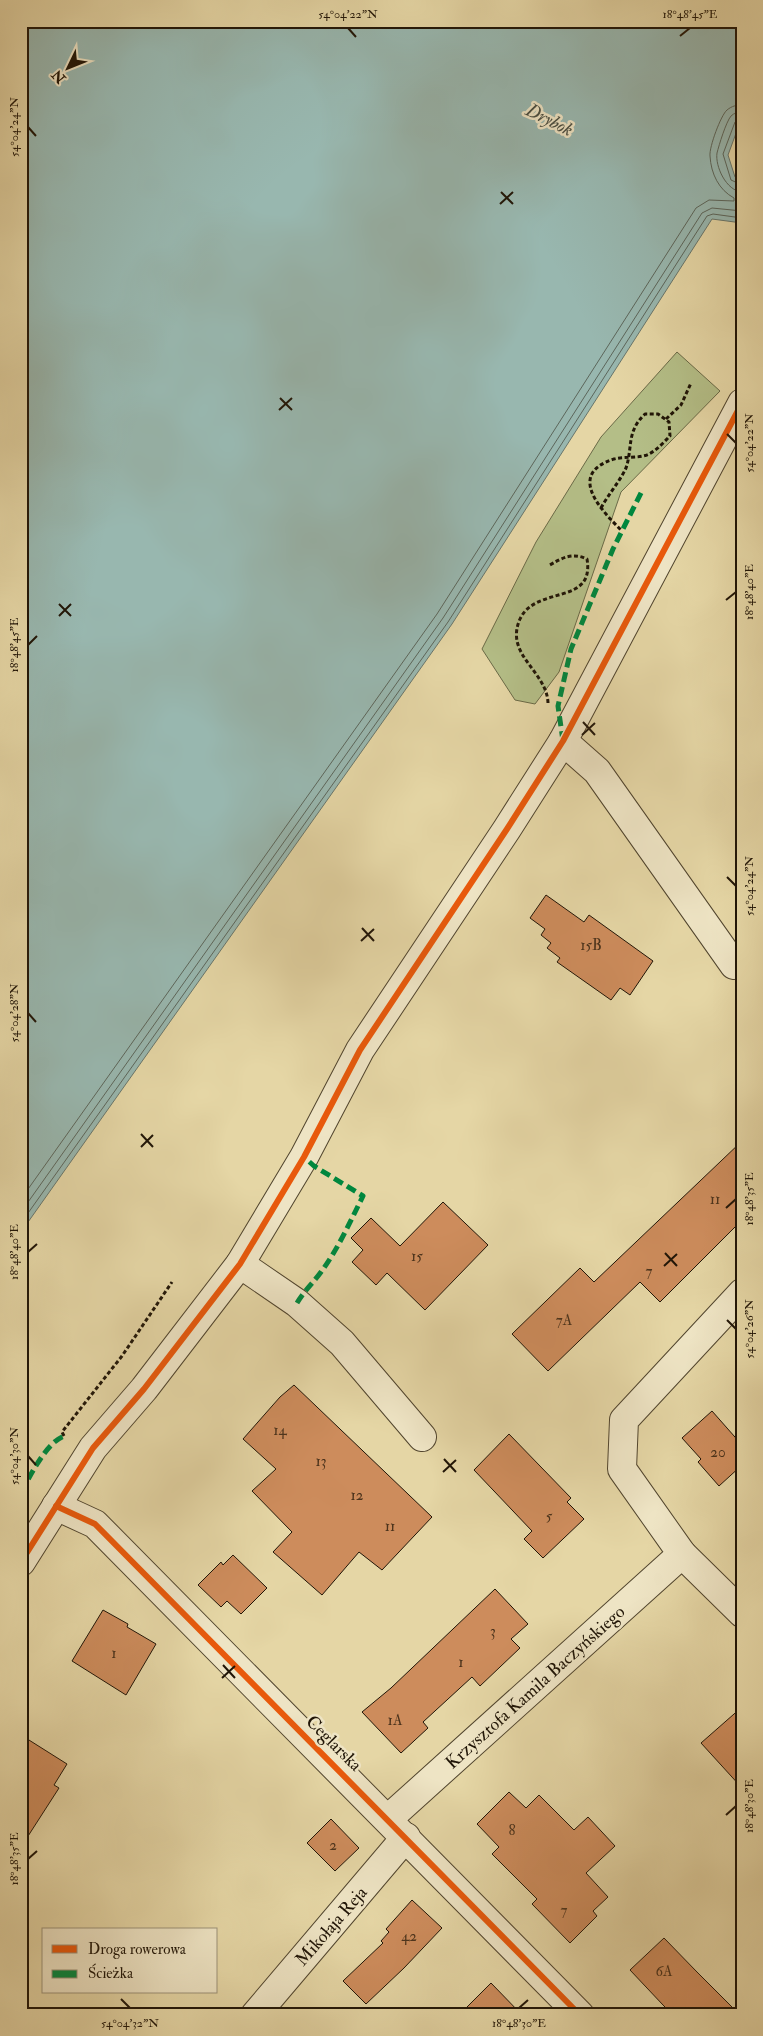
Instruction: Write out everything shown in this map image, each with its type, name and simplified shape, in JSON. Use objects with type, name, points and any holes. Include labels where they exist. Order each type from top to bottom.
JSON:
[{"type":"street","points":[[21,1562],[93,1448],[144,1389],[240,1264],[304,1157],[360,1050],[508,830],[562,741],[742,404]]},
{"type":"street","points":[[562,741],[598,771],[734,965]]},
{"type":"street","points":[[240,1264],[297,1304],[342,1343],[422,1436]]},
{"type":"street","points":[[742,1293],[624,1420],[622,1469],[682,1554],[742,1613]]},
{"type":"street","name":"Ceglarska","points":[[56,1506],[95,1524],[580,2015]]},
{"type":"street","name":"Krzysztofa Kamila Baczyńskiego","points":[[397,1828],[682,1554]]},
{"type":"street","name":"Mikołaja Reja","points":[[255,2015],[397,1828]]},
{"type":"path","points":[[666,419],[681,405],[691,383]]},
{"type":"path","points":[[600,508],[625,469],[628,457],[631,436],[637,422],[645,414],[658,414],[666,419],[670,436],[661,445],[648,454],[628,457],[615,459],[596,467],[590,478],[590,492],[600,508],[622,532]]},
{"type":"path","points":[[548,566],[568,555],[578,555],[587,559],[589,568],[586,579],[577,589],[535,602],[520,619],[518,647],[524,660],[534,669],[542,684],[547,697],[548,711]]},
{"type":"path","points":[[68,1440],[62,1432],[122,1356],[172,1282]]},
{"type":"green space","points":[[677,352],[720,391],[621,492],[559,672],[535,704],[515,700],[482,649],[536,542],[601,437]]},
{"type":"water","name":"Drybok","points":[[21,21],[742,21],[742,117],[728,155],[735,177],[742,181],[742,223],[712,219],[452,624],[21,1232]]},
{"type":"building","points":[[546,895],[584,922],[589,915],[653,961],[630,995],[620,988],[611,1000],[557,962],[560,958],[547,948],[551,943],[541,935],[545,929],[530,918]]},
{"type":"building","points":[[742,1141],[742,1220],[660,1302],[640,1282],[548,1371],[512,1334],[580,1268],[594,1282]]},
{"type":"building","points":[[443,1202],[488,1245],[425,1310],[387,1273],[376,1285],[352,1262],[363,1250],[351,1238],[371,1218],[400,1246]]},
{"type":"building","points":[[294,1385],[432,1517],[382,1570],[359,1552],[322,1595],[273,1552],[292,1532],[252,1491],[276,1469],[243,1439],[280,1397]]},
{"type":"building","points":[[712,1411],[742,1445],[742,1465],[719,1486],[698,1462],[701,1459],[682,1438]]},
{"type":"building","points":[[509,1434],[571,1498],[567,1502],[584,1519],[543,1558],[524,1539],[532,1531],[474,1470]]},
{"type":"building","points":[[233,1555],[267,1588],[241,1614],[227,1601],[221,1607],[198,1585],[221,1562],[223,1565]]},
{"type":"building","points":[[495,1589],[528,1624],[511,1639],[520,1648],[480,1686],[472,1677],[423,1722],[428,1728],[401,1753],[362,1712],[391,1688]]},
{"type":"building","points":[[103,1610],[128,1624],[127,1627],[156,1644],[126,1695],[72,1661]]},
{"type":"building","points":[[742,1707],[742,1788],[701,1743]]},
{"type":"building","points":[[21,1735],[67,1764],[54,1785],[59,1788],[21,1847]]},
{"type":"building","points":[[509,1792],[526,1808],[539,1795],[574,1830],[588,1817],[615,1846],[586,1873],[608,1897],[593,1911],[597,1916],[570,1943],[532,1904],[537,1899],[492,1854],[499,1847],[477,1824]]},
{"type":"building","points":[[331,1819],[359,1848],[335,1871],[307,1843]]},
{"type":"building","points":[[412,1900],[442,1928],[366,2004],[343,1981],[383,1943],[381,1941],[389,1932],[386,1929]]},
{"type":"building","points":[[664,1938],[740,2015],[673,2015],[663,2005],[630,1970]]},
{"type":"building","points":[[491,1983],[522,2015],[459,2015]]},
{"type":"marked path","points":[[563,741],[558,706],[571,649],[613,549],[643,489]]},
{"type":"marked path","points":[[297,1303],[333,1254],[363,1196],[314,1166],[304,1157]]},
{"type":"marked path","points":[[21,1492],[45,1452],[64,1436]]},
{"type":"cycle path","points":[[21,1562],[93,1448],[144,1389],[240,1264],[304,1157],[360,1050],[507,829],[563,741],[742,403]]},
{"type":"cycle path","points":[[56,1506],[95,1524],[580,2015]]}]
